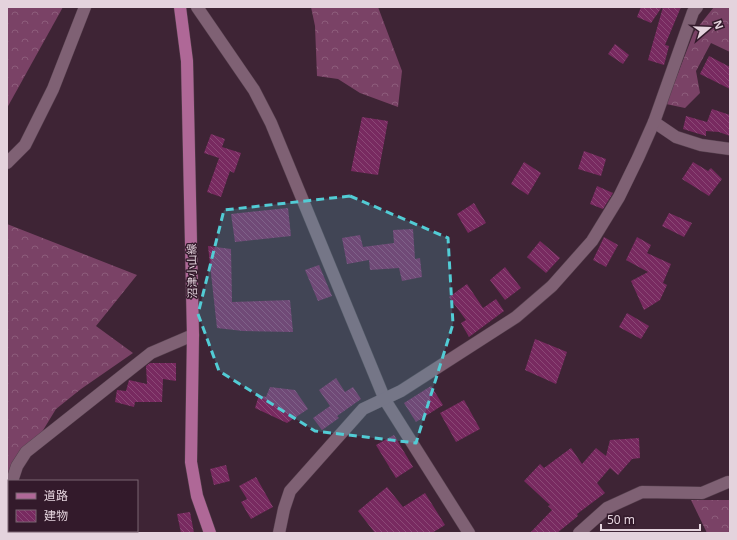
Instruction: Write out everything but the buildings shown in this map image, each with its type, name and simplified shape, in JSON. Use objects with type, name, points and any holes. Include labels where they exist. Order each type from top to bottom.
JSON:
[{"type":"main road","name":"沼津小山線","points":[[180,7],[187,61],[193,335],[191,462],[197,496],[210,533]]},
{"type":"street","points":[[7,163],[25,145],[52,89],[85,7]]},
{"type":"street","points":[[197,7],[254,90],[271,123],[385,400],[469,533]]},
{"type":"street","points":[[279,533],[284,509],[290,491],[363,409],[402,391],[516,317],[552,286],[592,241],[619,197],[654,122],[683,38],[693,12],[697,7]]},
{"type":"street","points":[[654,122],[676,137],[701,145],[730,149]]},
{"type":"street","points":[[12,480],[17,466],[26,452],[151,353],[193,335]]},
{"type":"street","points":[[579,533],[607,508],[642,492],[702,493],[728,482]]},
{"type":"highlighted area","points":[[350,196],[448,238],[453,324],[416,443],[315,431],[219,371],[198,314],[224,210]]},
{"type":"green space","points":[[7,7],[63,7],[7,108]]},
{"type":"green space","points":[[311,7],[378,7],[402,71],[398,107],[360,93],[338,79],[317,76],[315,26]]},
{"type":"green space","points":[[714,7],[730,7],[730,52],[711,43],[696,71],[700,93],[685,108],[666,104],[694,32]]},
{"type":"green space","points":[[7,224],[137,275],[96,326],[133,353],[81,389],[56,409],[13,480],[8,480],[7,482]]},
{"type":"green space","points":[[691,500],[730,500],[730,533],[707,533]]}]
